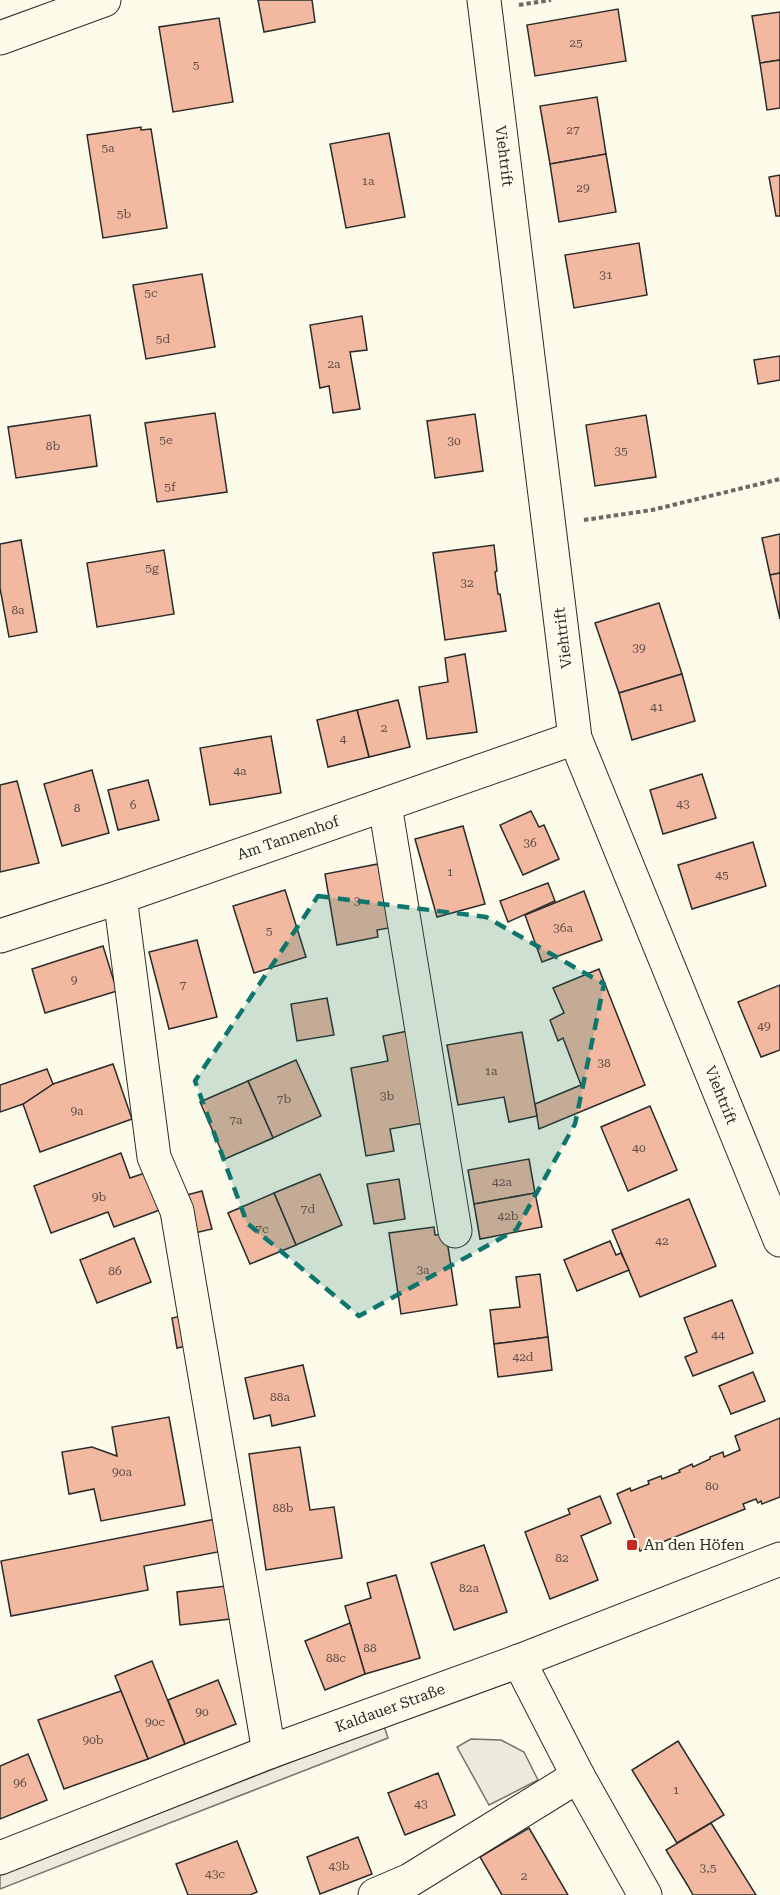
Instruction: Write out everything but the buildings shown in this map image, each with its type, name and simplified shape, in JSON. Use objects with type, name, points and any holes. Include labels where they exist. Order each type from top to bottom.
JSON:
[{"type":"street","points":[[0,38],[104,0]]},
{"type":"street","name":"Viehtrift","points":[[484,0],[575,738],[780,1240]]},
{"type":"street","name":"Am Tannenhof","points":[[0,936],[120,897],[575,738]]},
{"type":"street","points":[[385,805],[455,1231]]},
{"type":"street","points":[[120,897],[154,1157],[177,1211],[269,1752]]},
{"type":"street","name":"Kaldauer Straße","points":[[0,1858],[269,1752],[519,1661],[780,1559]]},
{"type":"street","points":[[519,1661],[578,1776],[645,1895]]},
{"type":"street","points":[[375,1895],[411,1888],[578,1776]]},
{"type":"path","points":[[549,525],[652,510],[780,479]]},
{"type":"highlighted area","points":[[318,896],[486,917],[604,984],[575,1124],[516,1230],[359,1316],[247,1223],[195,1081]]},
{"type":"shaded area","points":[[384,1726],[388,1738],[0,1889],[0,1875]]},
{"type":"shaded area","points":[[471,1739],[501,1740],[524,1752],[538,1780],[489,1805],[457,1747]]},
{"type":"place","name":"An den Höfen","points":[[632,1545]]}]
